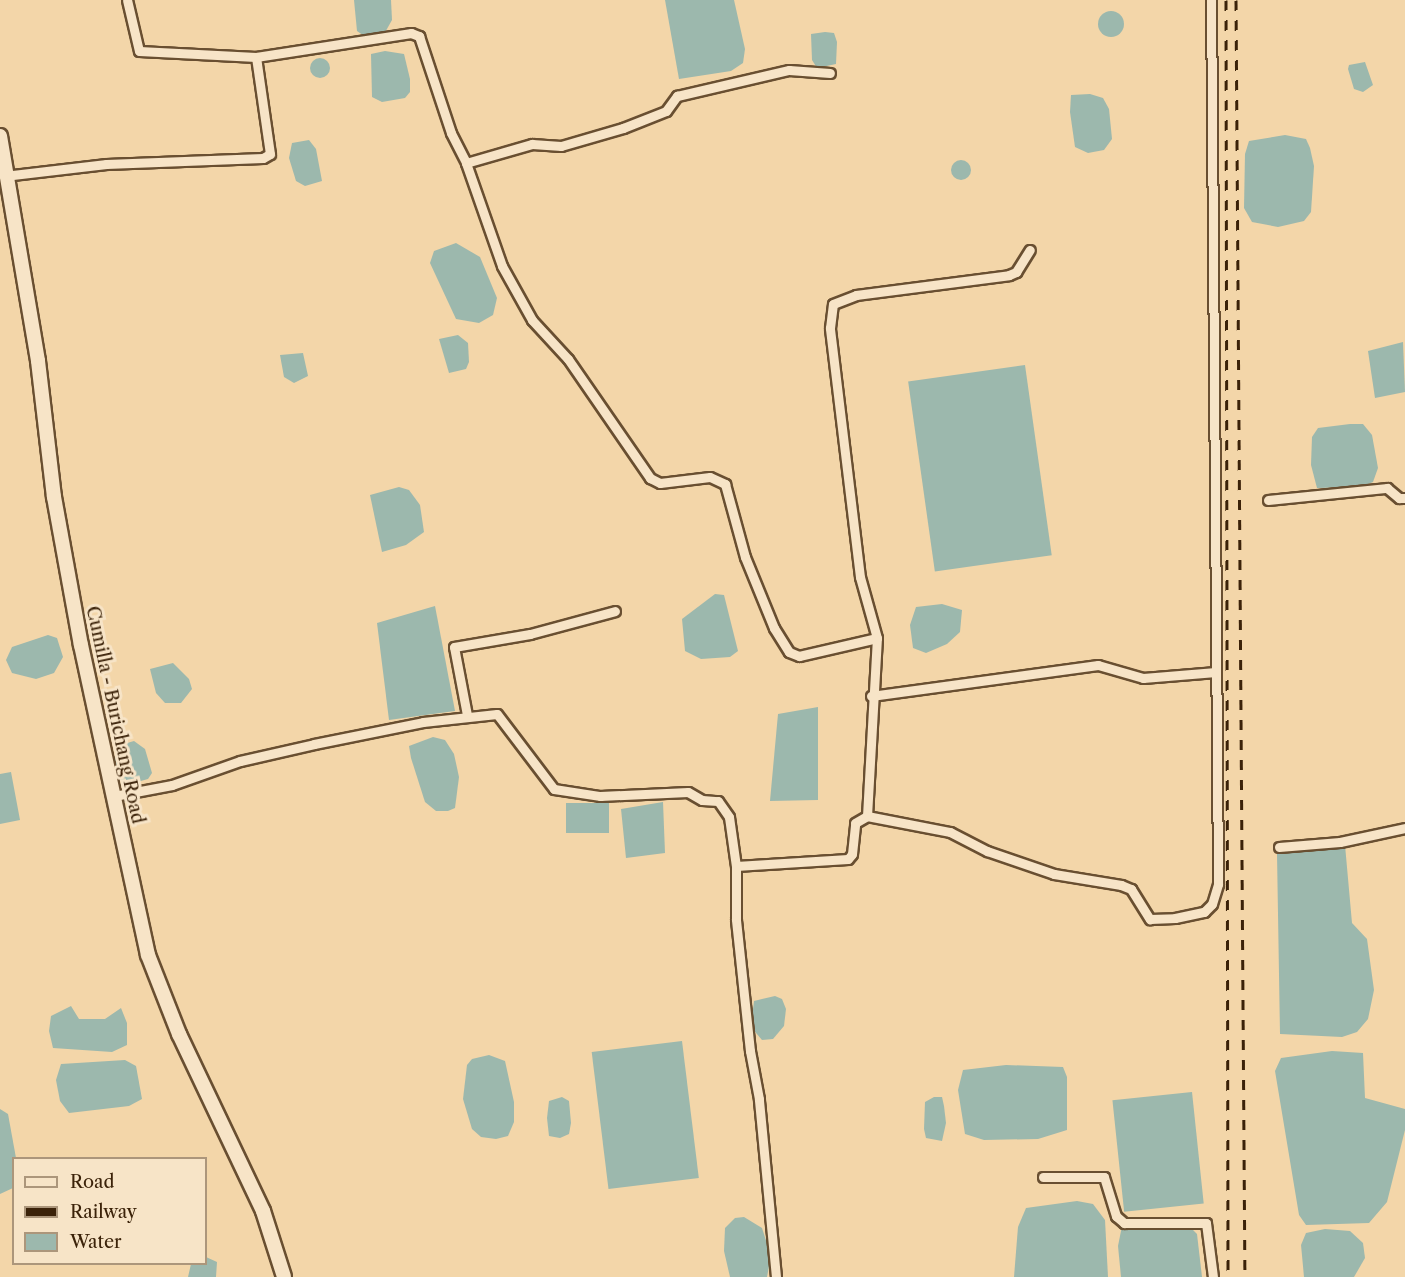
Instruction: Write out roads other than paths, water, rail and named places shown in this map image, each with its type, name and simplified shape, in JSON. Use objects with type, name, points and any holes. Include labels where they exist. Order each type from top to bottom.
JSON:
[{"type":"main road","name":"Cumilla - Burichang Road","points":[[0,136],[2,176],[38,361],[54,497],[148,955],[179,1034],[263,1212],[284,1277]]},
{"type":"street","points":[[127,0],[139,51],[256,57],[411,33],[419,36],[451,133],[466,163],[502,266],[532,320],[568,359],[650,478],[660,483],[710,477],[720,478],[725,484],[745,557],[774,628],[789,652],[799,656],[877,638]]},
{"type":"street","points":[[736,866],[848,859],[852,854],[855,823],[867,816],[950,832],[987,851],[1061,876],[1121,885],[1131,889],[1150,919],[1175,918],[1204,912],[1212,904],[1218,884],[1211,0]]},
{"type":"street","points":[[2,176],[106,164],[263,158],[272,151],[256,57]]},
{"type":"street","points":[[466,163],[532,144],[561,146],[623,128],[666,111],[677,96],[789,70],[830,72]]},
{"type":"street","points":[[867,816],[871,696],[877,638],[859,566],[830,328],[833,304],[856,295],[1009,275],[1016,272],[1030,250]]},
{"type":"street","points":[[1268,500],[1387,488],[1399,498],[1405,498]]},
{"type":"street","points":[[466,716],[454,647],[530,634],[615,611]]},
{"type":"street","points":[[871,696],[1098,665],[1143,678],[1215,672]]},
{"type":"street","points":[[114,796],[172,784],[240,761],[314,744],[466,716],[503,717],[544,779],[564,793],[600,796],[688,792],[702,800],[718,801],[729,817],[736,866],[736,919],[750,1051],[759,1099],[776,1277]]},
{"type":"street","points":[[1279,847],[1340,842],[1405,828]]},
{"type":"street","points":[[1043,1177],[1104,1177],[1116,1216],[1124,1223],[1206,1222],[1213,1277]]},
{"type":"water","points":[[354,0],[391,0],[392,20],[383,36],[367,38],[357,31]]},
{"type":"water","points":[[665,0],[734,0],[745,49],[743,63],[731,71],[679,79]]},
{"type":"water","points":[[1111,11],[1120,15],[1124,24],[1120,33],[1111,37],[1102,33],[1098,24],[1102,15]]},
{"type":"water","points":[[834,33],[837,42],[836,64],[817,68],[812,60],[811,34]]},
{"type":"water","points":[[385,51],[404,54],[410,79],[410,92],[405,98],[382,102],[372,97],[371,54]]},
{"type":"water","points":[[320,58],[327,61],[330,68],[327,75],[320,78],[313,75],[310,68],[313,61]]},
{"type":"water","points":[[1365,62],[1373,85],[1363,92],[1354,89],[1348,69],[1349,65]]},
{"type":"water","points":[[1090,94],[1103,98],[1109,109],[1112,139],[1104,150],[1088,153],[1075,147],[1070,112],[1071,95]]},
{"type":"water","points":[[1285,135],[1306,139],[1310,148],[1314,166],[1311,212],[1304,221],[1278,227],[1252,222],[1244,208],[1245,154],[1249,141]]},
{"type":"water","points":[[309,140],[316,149],[322,181],[305,186],[296,181],[289,158],[292,143]]},
{"type":"water","points":[[957,160],[965,160],[971,166],[971,174],[965,180],[957,180],[951,174],[951,166]]},
{"type":"water","points":[[456,243],[480,257],[497,298],[493,315],[479,323],[456,319],[430,263],[434,251]]},
{"type":"water","points":[[458,335],[468,343],[469,362],[466,369],[449,373],[439,339]]},
{"type":"water","points":[[1403,342],[1405,392],[1375,398],[1368,351]]},
{"type":"water","points":[[303,353],[308,376],[294,383],[284,377],[280,355]]},
{"type":"water","points":[[1025,365],[1052,555],[935,572],[908,381]]},
{"type":"water","points":[[1363,424],[1372,435],[1378,468],[1373,482],[1361,487],[1317,488],[1311,465],[1312,437],[1318,428]]},
{"type":"water","points":[[399,487],[409,490],[420,505],[424,532],[406,545],[382,552],[370,495]]},
{"type":"water","points":[[715,594],[724,595],[738,651],[730,657],[701,659],[685,651],[682,619]]},
{"type":"water","points":[[942,604],[962,610],[960,632],[947,644],[926,653],[913,648],[910,625],[916,607]]},
{"type":"water","points":[[435,606],[455,711],[389,720],[377,623]]},
{"type":"water","points":[[48,635],[57,638],[63,657],[54,673],[36,679],[12,673],[6,660],[12,647]]},
{"type":"water","points":[[173,663],[189,679],[192,689],[181,703],[165,703],[156,693],[150,669]]},
{"type":"water","points":[[818,707],[818,800],[770,801],[778,714]]},
{"type":"water","points":[[433,737],[445,740],[454,754],[459,777],[455,808],[448,811],[436,811],[425,802],[411,758],[409,746]]},
{"type":"water","points":[[134,741],[145,749],[152,773],[148,779],[130,784],[121,781],[115,762],[117,746]]},
{"type":"water","points":[[11,772],[20,820],[0,824],[0,774]]},
{"type":"water","points":[[663,802],[665,853],[626,858],[621,809]]},
{"type":"water","points":[[566,803],[609,803],[609,833],[566,833]]},
{"type":"water","points":[[1345,845],[1352,923],[1367,939],[1374,990],[1368,1019],[1357,1032],[1342,1037],[1280,1034],[1277,854],[1286,849]]},
{"type":"water","points":[[775,996],[782,999],[786,1009],[784,1026],[773,1039],[762,1040],[751,1027],[754,1001]]},
{"type":"water","points":[[71,1006],[79,1019],[105,1019],[121,1008],[127,1023],[127,1045],[112,1052],[53,1048],[49,1031],[51,1016]]},
{"type":"water","points":[[682,1041],[699,1178],[608,1189],[592,1052]]},
{"type":"water","points":[[1332,1051],[1363,1053],[1365,1098],[1405,1109],[1405,1130],[1387,1202],[1369,1223],[1306,1225],[1299,1215],[1275,1071],[1281,1058]]},
{"type":"water","points":[[489,1055],[505,1061],[514,1102],[514,1122],[508,1136],[496,1139],[481,1137],[472,1129],[463,1099],[467,1065],[472,1059]]},
{"type":"water","points":[[125,1060],[136,1066],[142,1099],[129,1106],[69,1113],[60,1101],[56,1080],[61,1064]]},
{"type":"water","points":[[1006,1065],[1063,1067],[1067,1077],[1067,1130],[1038,1139],[984,1140],[965,1134],[958,1090],[963,1070]]},
{"type":"water","points":[[1192,1092],[1204,1203],[1124,1212],[1112,1100]]},
{"type":"water","points":[[562,1097],[569,1101],[571,1123],[569,1134],[560,1138],[549,1136],[547,1118],[549,1101]]},
{"type":"water","points":[[934,1097],[942,1097],[944,1106],[946,1123],[942,1141],[926,1138],[924,1129],[925,1102]]},
{"type":"water","points":[[0,1109],[8,1114],[16,1157],[12,1157],[12,1188],[0,1194]]},
{"type":"water","points":[[1077,1201],[1093,1204],[1105,1220],[1108,1277],[1014,1277],[1018,1227],[1026,1208]]},
{"type":"water","points":[[744,1217],[762,1228],[771,1256],[767,1277],[730,1277],[724,1251],[725,1228],[735,1218]]},
{"type":"water","points":[[1188,1225],[1197,1234],[1202,1277],[1121,1277],[1118,1246],[1122,1226]]},
{"type":"water","points":[[1325,1229],[1350,1231],[1363,1243],[1365,1258],[1354,1277],[1304,1277],[1301,1245],[1306,1233]]},
{"type":"water","points":[[207,1257],[217,1262],[216,1277],[188,1277],[191,1265],[207,1265]]},
{"type":"railway","points":[[1226,0],[1228,1277]]},
{"type":"railway","points":[[1236,0],[1245,1277]]}]
